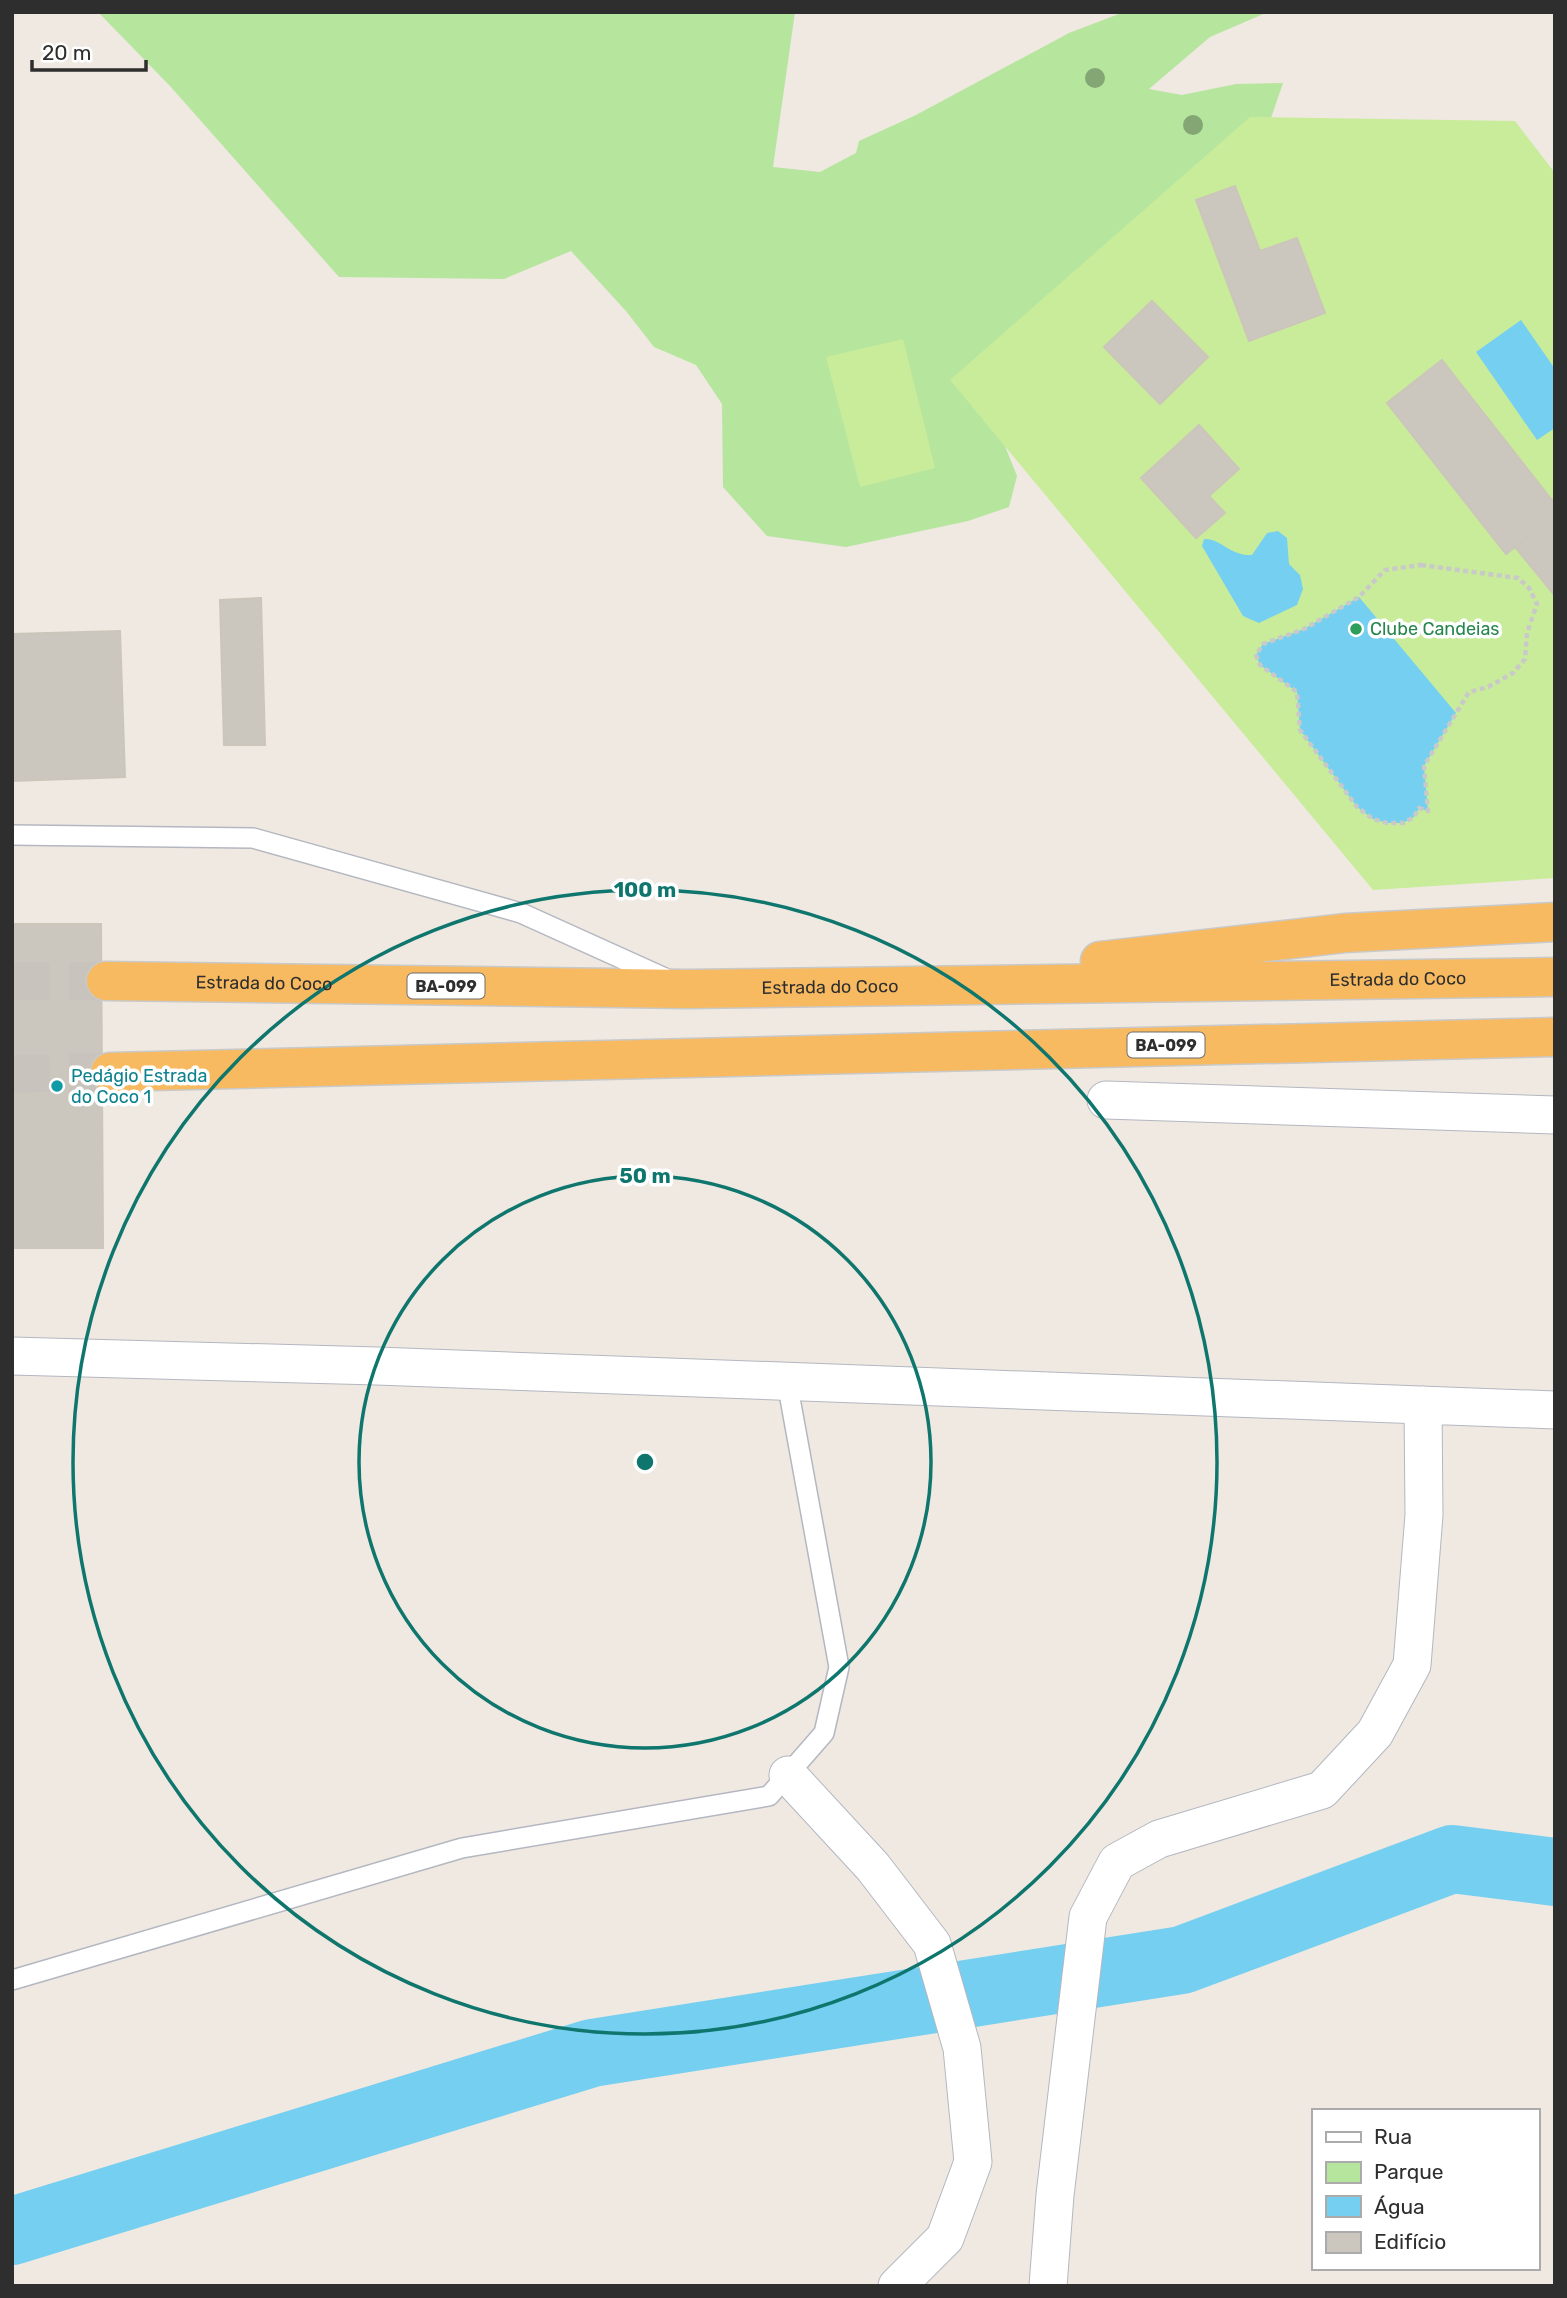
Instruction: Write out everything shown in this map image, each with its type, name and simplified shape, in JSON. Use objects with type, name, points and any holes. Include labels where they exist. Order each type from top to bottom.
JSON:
[{"type":"highway","points":[[881,986],[1345,933],[1555,922]]},
{"type":"highway","name":"Estrada do Coco","points":[[106,981],[687,989],[1555,977]]},
{"type":"highway","name":"BA-099","points":[[110,1072],[1555,1037]]},
{"type":"street","points":[[1106,1100],[1555,1115]]},
{"type":"street","points":[[12,1356],[377,1366],[1555,1410]]},
{"type":"street","points":[[1048,2286],[1087,1917],[1117,1862],[1159,1839],[1322,1790],[1375,1733],[1412,1665],[1424,1516],[1423,1405]]},
{"type":"street","points":[[788,1775],[873,1867],[932,1944],[962,2048],[973,2162],[945,2238],[897,2286]]},
{"type":"lane","points":[[12,835],[253,838],[521,913],[687,989]]},
{"type":"lane","points":[[12,1980],[462,1848],[769,1796],[824,1733],[839,1667],[788,1382]]},
{"type":"path","points":[[1421,565],[1518,578],[1529,588],[1537,604],[1527,633],[1525,659],[1513,673],[1488,687],[1469,692],[1424,766],[1427,811],[1419,808],[1414,817],[1403,823],[1373,819],[1357,807],[1300,730],[1297,692],[1261,665],[1256,655],[1263,644],[1304,629],[1359,597],[1385,570],[1421,565]]},
{"type":"green space","points":[[98,12],[795,12],[773,167],[820,172],[856,153],[859,141],[916,115],[1069,33],[1124,12],[1268,12],[1210,37],[1149,89],[1182,95],[1236,84],[1283,83],[1271,118],[988,404],[1017,476],[1009,507],[968,521],[846,547],[767,536],[723,487],[722,404],[696,365],[654,347],[626,311],[571,251],[504,279],[339,277],[170,86]]},
{"type":"green space","name":"Clube Candeias","points":[[1250,117],[1515,121],[1555,173],[1555,878],[1373,890],[950,380]]},
{"type":"green space","points":[[903,339],[935,468],[860,487],[826,357]]},
{"type":"water","points":[[1521,320],[1555,369],[1555,428],[1537,440],[1476,352]]},
{"type":"water","points":[[1278,531],[1287,538],[1289,564],[1300,575],[1303,589],[1297,605],[1259,623],[1243,616],[1202,546],[1204,539],[1210,539],[1237,553],[1252,555],[1267,533]]},
{"type":"water","points":[[1359,597],[1456,713],[1424,766],[1428,811],[1419,808],[1414,817],[1403,823],[1387,823],[1373,819],[1357,807],[1300,730],[1297,692],[1260,665],[1256,655],[1263,644],[1304,629]]},
{"type":"building","points":[[1235,186],[1260,251],[1297,238],[1325,313],[1249,341],[1196,200]]},
{"type":"building","points":[[1152,301],[1208,357],[1160,404],[1104,347]]},
{"type":"building","points":[[1442,360],[1555,504],[1555,516],[1506,554],[1387,403]]},
{"type":"building","points":[[1199,425],[1239,469],[1209,496],[1225,513],[1196,538],[1141,478]]},
{"type":"building","points":[[1552,518],[1555,520],[1555,596],[1515,547]]},
{"type":"building","points":[[261,598],[265,745],[224,745],[220,600]]},
{"type":"building","points":[[120,631],[125,777],[12,781],[12,634]]},
{"type":"building","name":"Pedágio Estrada do Coco 1","points":[[12,924],[101,924],[103,1248],[12,1248]]},
{"type":"waterway","points":[[12,2231],[592,2053],[1182,1960],[1452,1859],[1555,1872]]},
{"type":"tunnel","points":[[12,981],[106,981]]},
{"type":"tunnel","points":[[12,1074],[110,1072]]},
{"type":"place","name":"Clube Candeias","points":[[1356,629]]},
{"type":"place","name":"Pedágio Estrada do Coco 1","points":[[57,1086]]}]
